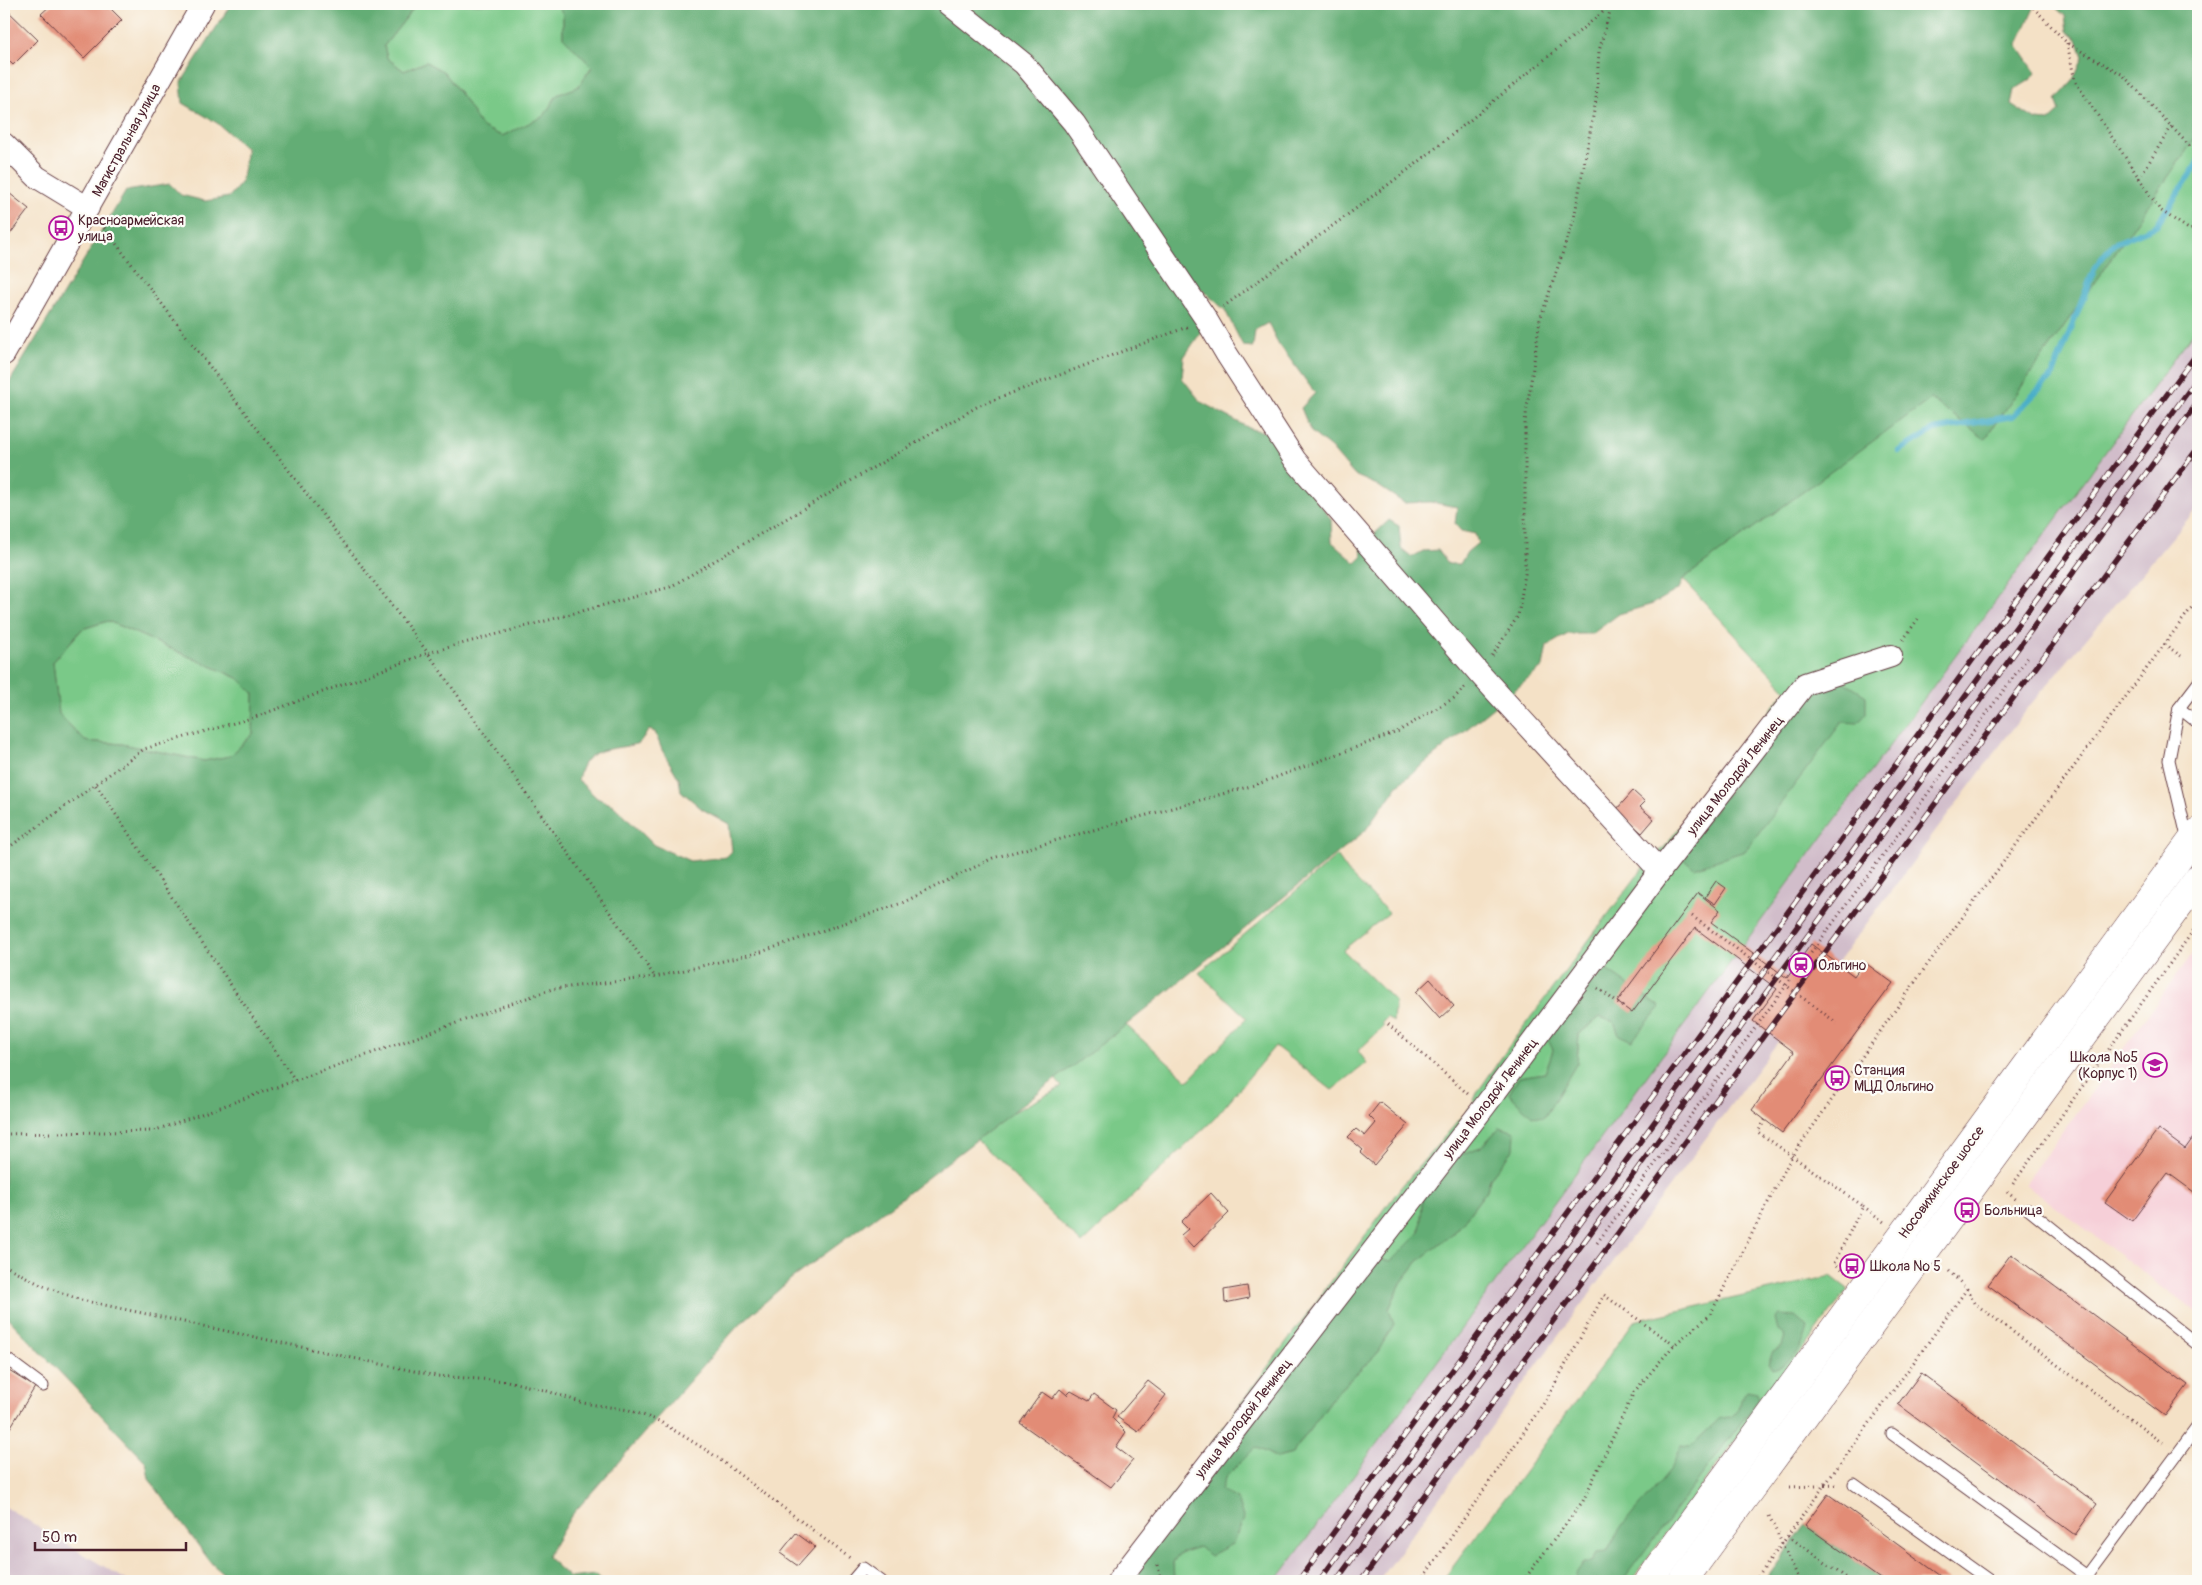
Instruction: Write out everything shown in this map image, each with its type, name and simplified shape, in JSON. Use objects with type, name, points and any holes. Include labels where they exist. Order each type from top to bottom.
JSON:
[{"type":"main road","name":"Носовихинское шоссе","points":[[1649,1581],[2194,838]]},
{"type":"main road","name":"Носовихинское шоссе","points":[[1683,1581],[2198,879]]},
{"type":"street","name":"Магистральная улица","points":[[4,354],[203,4]]},
{"type":"street","points":[[949,4],[1024,64],[1074,123],[1206,319],[1226,354],[1295,460],[1479,673],[1660,871]]},
{"type":"street","points":[[4,144],[37,177],[88,208]]},
{"type":"street","name":"улица Молодой Ленинец","points":[[1118,1581],[1484,1107],[1660,871],[1805,684],[1891,656]]},
{"type":"lane","points":[[2194,838],[2169,760],[2179,708],[2198,683]]},
{"type":"lane","points":[[2179,708],[2198,723]]},
{"type":"lane","points":[[2028,1209],[2198,1345]]},
{"type":"lane","points":[[4,1357],[42,1386]]},
{"type":"lane","points":[[1892,1434],[2085,1579],[2198,1426]]},
{"type":"lane","points":[[1854,1484],[1990,1581]]},
{"type":"lane","points":[[852,1581],[863,1568],[881,1581]]},
{"type":"path","points":[[4,851],[144,749],[254,717],[428,653],[670,587],[980,405],[1206,319],[1416,164],[1613,4]]},
{"type":"path","points":[[4,1134],[153,1131],[552,989],[655,977],[761,952],[902,903],[993,858],[1258,784],[1397,732],[1454,698],[1479,673],[1518,616],[1525,574],[1525,422],[1540,320],[1574,219],[1596,100],[1598,51],[1613,4]]},
{"type":"path","points":[[2030,4],[2067,43],[2123,75],[2198,155]]},
{"type":"path","points":[[2067,43],[2075,81],[2160,210],[2190,230],[2198,227]]},
{"type":"path","points":[[2140,178],[2172,126]]},
{"type":"path","points":[[88,208],[428,653],[655,977]]},
{"type":"path","points":[[1523,1581],[1583,1501],[1634,1392],[1674,1345],[1710,1315],[1792,1156],[1926,968],[2198,599]]},
{"type":"path","points":[[2164,644],[2181,656]]},
{"type":"path","points":[[1811,953],[2028,657]]},
{"type":"path","points":[[96,785],[295,1080]]},
{"type":"path","points":[[1692,916],[1837,1023]]},
{"type":"path","points":[[2012,1184],[2198,924]]},
{"type":"path","points":[[1582,976],[1624,1008]]},
{"type":"path","points":[[1597,1243],[1791,979]]},
{"type":"path","points":[[1388,1024],[1484,1107]]},
{"type":"path","points":[[1765,1120],[1758,1132],[1889,1226]]},
{"type":"path","points":[[1851,1276],[1834,1263],[1863,1206]]},
{"type":"path","points":[[4,1265],[40,1285],[81,1300],[444,1378],[494,1379],[544,1390],[582,1404],[629,1410],[659,1421],[711,1453],[863,1568]]},
{"type":"path","points":[[1949,1271],[1967,1288],[1974,1304],[2177,1454]]},
{"type":"path","points":[[1755,1581],[1967,1288]]},
{"type":"path","points":[[1421,1581],[1546,1400],[1604,1295],[1674,1345]]},
{"type":"path","points":[[1790,1487],[1854,1484]]},
{"type":"path","points":[[1769,1516],[1800,1581]]},
{"type":"path","points":[[1788,1536],[1851,1581]]},
{"type":"shaded area","points":[[2198,326],[2198,507],[2031,704],[1581,1305],[1378,1581],[1276,1581]]},
{"type":"shaded area","name":"Школа №5 (Корпус 1)","points":[[2198,946],[2198,1313],[2025,1184]]},
{"type":"shaded area","points":[[4,1506],[128,1581],[4,1581]]},
{"type":"green space","points":[[231,4],[417,4],[384,46],[387,58],[404,71],[426,62],[444,72],[481,126],[502,136],[544,116],[557,95],[578,87],[592,67],[563,37],[563,14],[557,4],[2036,4],[2017,45],[2036,73],[2030,80],[2014,90],[2011,104],[2036,120],[2049,121],[2060,111],[2056,100],[2072,82],[2083,57],[2077,39],[2067,31],[2065,16],[2052,4],[2198,4],[2198,134],[1985,439],[1931,399],[1683,579],[1679,589],[1653,604],[1619,614],[1592,634],[1568,634],[1547,646],[1543,667],[1398,785],[1365,831],[1130,1022],[897,1201],[791,1279],[737,1327],[571,1516],[547,1557],[570,1578],[595,1575],[601,1581],[232,1581],[212,1564],[149,1479],[146,1462],[4,1314],[4,391],[126,191],[170,184],[181,195],[205,201],[229,197],[241,183],[247,149],[217,123],[183,103],[181,83]],"holes":[[[1199,287],[1225,310],[1243,346],[1253,347],[1255,330],[1268,323],[1278,343],[1315,393],[1301,408],[1311,432],[1331,448],[1354,475],[1377,485],[1404,503],[1430,502],[1457,507],[1455,524],[1461,531],[1475,534],[1478,543],[1467,552],[1460,564],[1448,564],[1438,550],[1423,551],[1412,557],[1401,548],[1399,526],[1389,520],[1361,547],[1362,557],[1356,563],[1332,542],[1331,519],[1266,432],[1251,429],[1201,402],[1182,378],[1184,357],[1201,332],[1187,295]],[[108,621],[238,678],[254,694],[253,734],[230,756],[204,761],[122,744],[85,741],[59,714],[53,662],[82,629]],[[649,730],[655,732],[662,750],[679,779],[681,791],[702,809],[729,824],[732,851],[726,857],[690,861],[654,845],[613,805],[597,798],[578,780],[582,768],[593,754],[639,743]]]},
{"type":"green space","points":[[417,4],[557,4],[563,14],[563,37],[592,66],[578,87],[557,95],[545,116],[502,136],[481,127],[465,100],[444,72],[426,62],[404,71],[387,58],[384,46]]},
{"type":"green space","points":[[2198,134],[2198,326],[1276,1581],[1174,1581],[1173,1562],[1180,1552],[1199,1547],[1225,1478],[1256,1447],[1277,1458],[1292,1454],[1337,1392],[1376,1355],[1389,1309],[1401,1283],[1418,1261],[1457,1230],[1487,1190],[1490,1178],[1514,1149],[1500,1127],[1481,1147],[1453,1157],[1423,1193],[1420,1232],[1150,1526],[1401,1187],[1472,1105],[1477,1093],[1512,1042],[1643,868],[1654,854],[1663,849],[1716,777],[1786,690],[1683,579],[1931,398],[1985,439]],"holes":[[[1598,964],[1619,1035],[1614,1022],[1600,1017],[1579,1034],[1577,1063],[1509,1094],[1519,1077],[1545,1073],[1553,1050]]]},
{"type":"green space","points":[[108,621],[238,678],[254,694],[253,734],[230,756],[204,761],[122,744],[85,741],[59,714],[53,662],[82,629]]},
{"type":"green space","points":[[1833,675],[1866,696],[1866,714],[1858,723],[1842,722],[1745,851],[1694,868],[1680,855],[1813,685]]},
{"type":"green space","points":[[1337,856],[1349,873],[1389,913],[1343,950],[1395,1001],[1393,1022],[1387,1017],[1382,1023],[1384,1026],[1358,1051],[1367,1063],[1332,1090],[1275,1046],[1214,1119],[1082,1244],[971,1134],[1062,1087],[1053,1076],[1116,1016],[1188,1081],[1247,1018],[1199,973]]},
{"type":"green space","points":[[1598,964],[1660,1007],[1632,1041],[1619,1035],[1614,1022],[1600,1017],[1579,1034],[1577,1063],[1544,1118],[1532,1116],[1509,1094],[1519,1077],[1545,1073],[1553,1050],[1546,1036]]},
{"type":"green space","points":[[1500,1127],[1515,1132],[1514,1149],[1490,1178],[1487,1190],[1457,1230],[1418,1261],[1401,1283],[1389,1309],[1394,1324],[1376,1355],[1337,1392],[1292,1454],[1277,1458],[1256,1447],[1225,1478],[1221,1490],[1237,1499],[1244,1519],[1232,1544],[1210,1556],[1199,1547],[1180,1553],[1173,1562],[1174,1581],[1128,1581],[1372,1256],[1391,1261],[1420,1232],[1423,1192],[1453,1157],[1481,1147]]},
{"type":"green space","points":[[1831,1276],[1848,1289],[1631,1581],[1442,1581],[1523,1474],[1634,1321]]},
{"type":"green space","points":[[1779,1315],[1795,1316],[1808,1327],[1800,1348],[1792,1359],[1780,1367],[1772,1369],[1768,1364],[1773,1351],[1782,1346],[1785,1336],[1778,1331],[1775,1319]]},
{"type":"green space","points":[[1747,1391],[1757,1393],[1759,1399],[1622,1581],[1578,1581],[1575,1575],[1584,1562],[1592,1562],[1597,1553],[1607,1552],[1620,1529],[1672,1467],[1681,1446],[1690,1447],[1720,1418],[1731,1417],[1739,1410],[1741,1400]]},
{"type":"green space","points":[[1805,1525],[1883,1581],[1764,1581]]},
{"type":"building","points":[[52,4],[106,4],[122,20],[84,58],[41,14]]},
{"type":"building","points":[[5,8],[38,40],[13,65],[4,56]]},
{"type":"building","points":[[4,189],[29,209],[4,242]]},
{"type":"building","points":[[1633,791],[1645,802],[1640,807],[1654,819],[1642,833],[1616,810]]},
{"type":"building","points":[[1716,881],[1726,888],[1715,904],[1705,897]]},
{"type":"building","points":[[1698,893],[1720,910],[1711,922],[1787,978],[1811,944],[1854,976],[1864,962],[1893,983],[1782,1133],[1752,1110],[1794,1052],[1753,1021],[1777,989],[1695,928],[1632,1013],[1617,1002]]},
{"type":"building","points":[[1430,979],[1454,1006],[1440,1019],[1416,992]]},
{"type":"building","points":[[1380,1102],[1408,1125],[1374,1165],[1360,1153],[1363,1150],[1348,1137],[1356,1129],[1365,1136],[1376,1123],[1369,1116]]},
{"type":"building","points":[[2158,1129],[2185,1149],[2198,1131],[2198,1195],[2168,1173],[2132,1221],[2105,1202]]},
{"type":"building","points":[[1211,1193],[1229,1213],[1193,1248],[1181,1235],[1188,1229],[1181,1222]]},
{"type":"building","points":[[2011,1254],[2188,1385],[2165,1416],[1988,1285]]},
{"type":"building","points":[[1247,1286],[1249,1298],[1225,1303],[1224,1290]]},
{"type":"building","points":[[4,1368],[35,1387],[10,1428],[4,1425]]},
{"type":"building","points":[[1921,1373],[2097,1504],[2075,1535],[1898,1404]]},
{"type":"building","points":[[1148,1381],[1166,1395],[1138,1432],[1117,1417]]},
{"type":"building","points":[[1060,1389],[1067,1395],[1071,1391],[1089,1401],[1094,1394],[1116,1410],[1112,1418],[1126,1432],[1116,1447],[1133,1460],[1111,1487],[1020,1423],[1042,1392],[1052,1399]]},
{"type":"building","points":[[1828,1494],[1948,1581],[1883,1581],[1805,1525]]},
{"type":"building","points":[[796,1533],[815,1547],[798,1566],[780,1553]]},
{"type":"waterway","points":[[1899,451],[1933,430],[2013,416],[2053,375],[2095,267],[2113,244],[2156,226],[2198,163]]},
{"type":"railway","points":[[1298,1581],[2198,352]]},
{"type":"railway","points":[[1319,1581],[2198,378]]},
{"type":"railway","points":[[1336,1581],[2198,402]]},
{"type":"railway","points":[[1361,1581],[2198,448]]},
{"type":"place","name":"Красноармейская улица","points":[[61,228]]},
{"type":"place","name":"Ольгино","points":[[1801,965]]},
{"type":"place","name":"Школа №5 (Корпус 1)","points":[[2155,1065]]},
{"type":"place","name":"Станция МЦД Ольгино","points":[[1837,1078]]},
{"type":"place","name":"Больница","points":[[1967,1210]]},
{"type":"place","name":"Школа № 5","points":[[1852,1266]]}]
